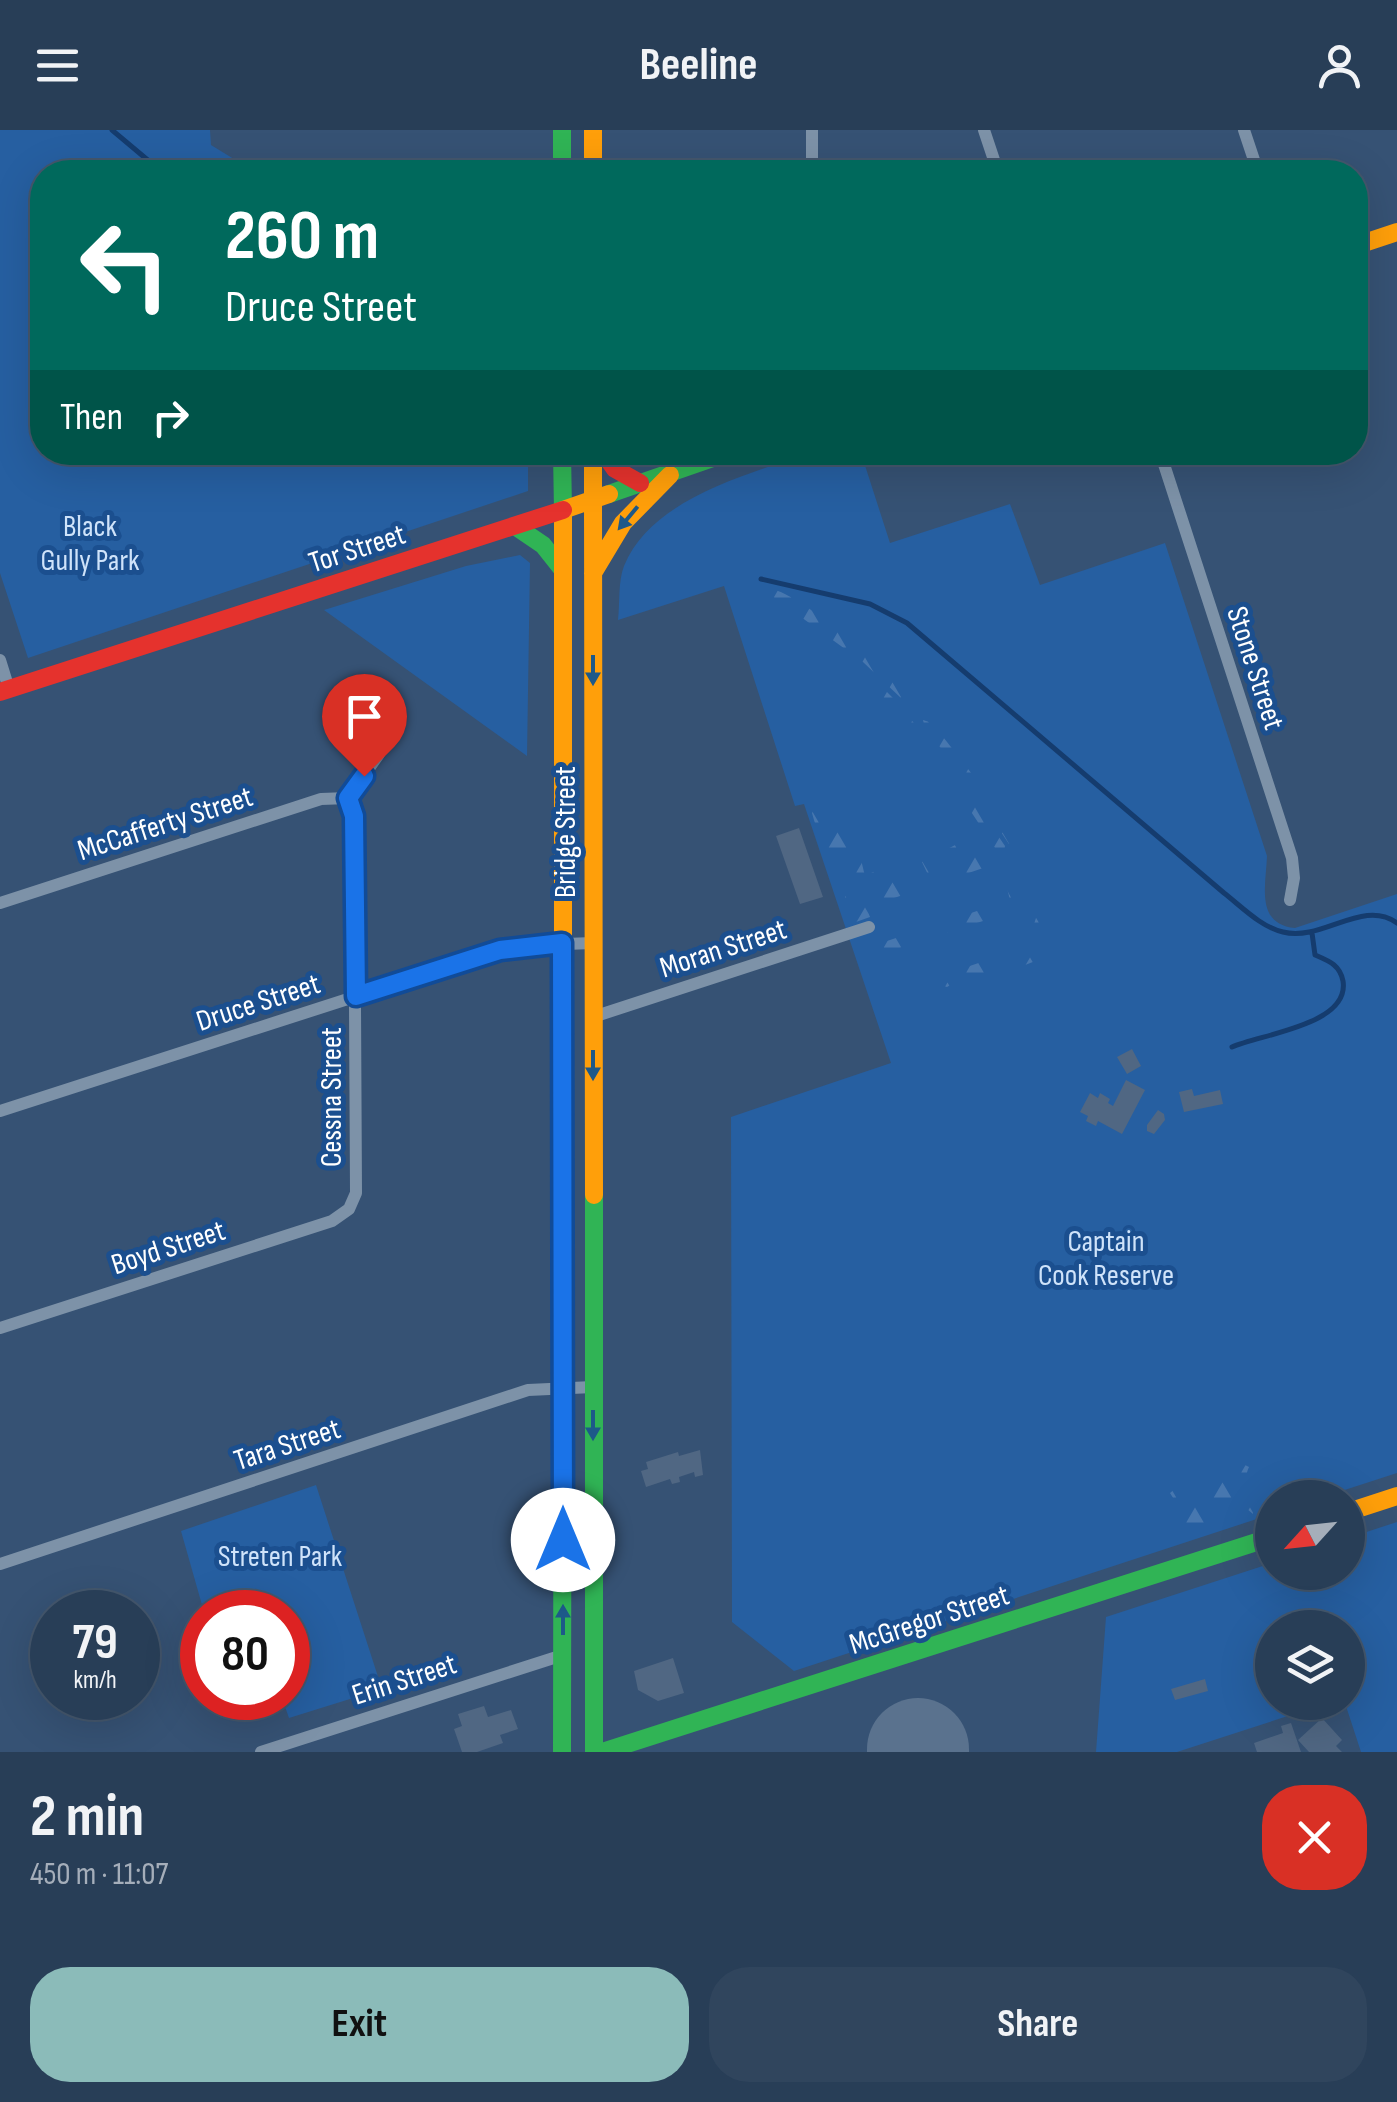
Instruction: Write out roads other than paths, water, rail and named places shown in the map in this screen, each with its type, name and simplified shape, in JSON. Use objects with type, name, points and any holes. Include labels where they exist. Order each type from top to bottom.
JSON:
[{"type":"main road","points":[[562,130],[562,160]]},
{"type":"main road","points":[[593,130],[593,160]]},
{"type":"main road","points":[[1368,242],[1397,232]]},
{"type":"main road","name":"Bridge Street","points":[[562,465],[562,1752]]},
{"type":"main road","name":"Bridge Street","points":[[594,465],[594,1752]]},
{"type":"main road","points":[[612,465],[640,482]]},
{"type":"main road","name":"Tor Street","points":[[5,690],[694,465]]},
{"type":"main road","points":[[593,573],[623,523],[674,472]]},
{"type":"main road","points":[[515,526],[542,545],[562,569]]},
{"type":"main road","points":[[1365,1506],[1397,1496]]},
{"type":"main road","name":"McGregor Street","points":[[602,1752],[1255,1542]]},
{"type":"street","points":[[812,130],[812,160]]},
{"type":"street","points":[[984,130],[994,160]]},
{"type":"street","points":[[1244,130],[1254,160]]},
{"type":"street","name":"Stone Street","points":[[1164,465],[1292,858],[1290,900]]},
{"type":"street","points":[[0,660],[5,690]]},
{"type":"street","points":[[348,798],[379,754]]},
{"type":"street","name":"McCafferty Street","points":[[0,903],[321,799],[348,798]]},
{"type":"street","name":"Cessna Street","points":[[348,798],[354,816],[356,996],[356,1193],[349,1209]]},
{"type":"street","name":"Moran Street","points":[[593,1017],[869,927]]},
{"type":"street","name":"Druce Street","points":[[0,1111],[500,950],[593,943]]},
{"type":"street","name":"Boyd Street","points":[[0,1328],[332,1221],[349,1209]]},
{"type":"street","name":"Tara Street","points":[[0,1564],[528,1390],[593,1387]]},
{"type":"street","name":"Erin Street","points":[[261,1752],[562,1654]]},
{"type":"waterway","points":[[112,130],[148,160]]},
{"type":"waterway","points":[[761,579],[870,604],[907,623],[1267,926],[1298,933],[1370,915],[1397,923]]},
{"type":"waterway","points":[[1232,1047],[1301,1026],[1333,1008],[1341,996],[1342,976],[1333,964],[1315,955],[1312,933]]},
{"type":"park label","name":"Black Gully Park","points":[[90,543]]},
{"type":"park label","name":"Captain Cook Reserve","points":[[1106,1258]]},
{"type":"park label","name":"Streten Park","points":[[280,1556]]}]
